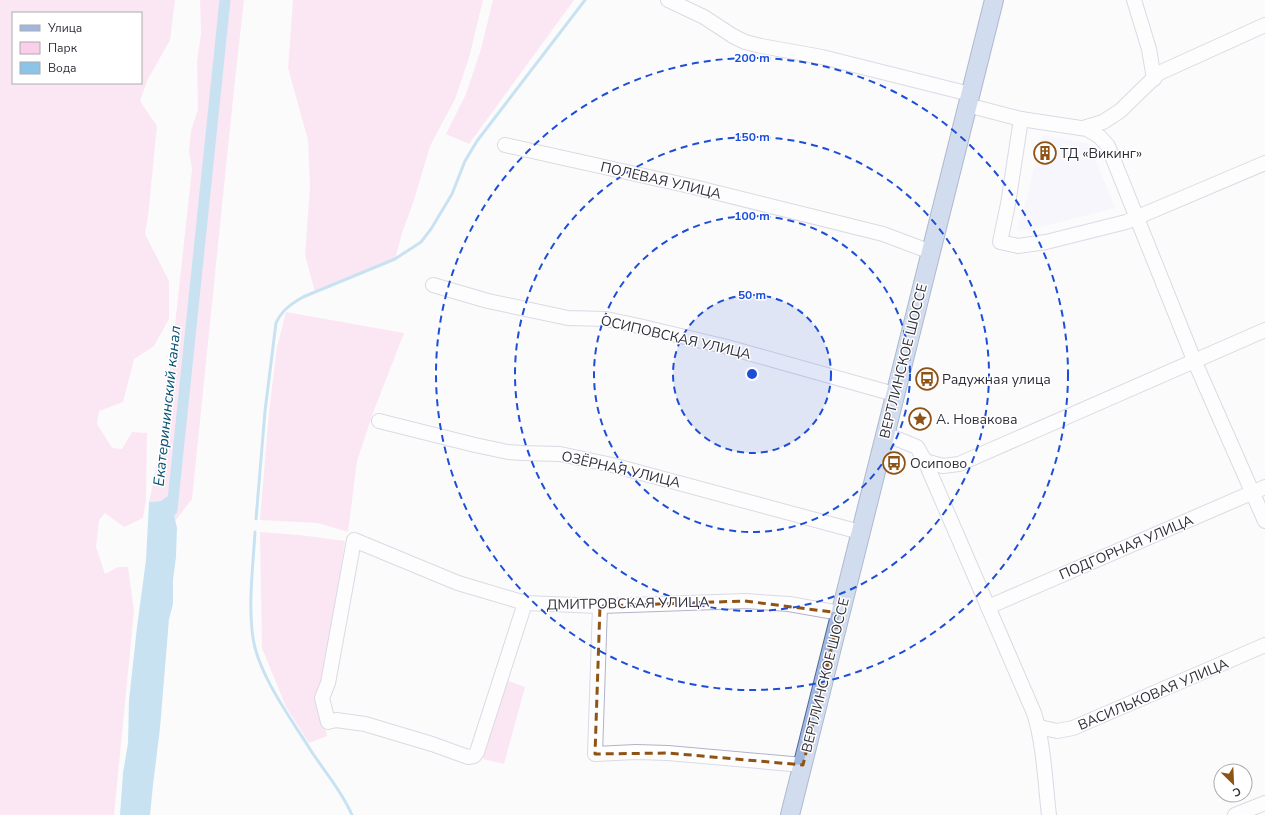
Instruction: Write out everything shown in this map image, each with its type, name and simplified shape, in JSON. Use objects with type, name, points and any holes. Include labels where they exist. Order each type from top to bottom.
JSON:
[{"type":"main road","name":"ВЕРТЛИНСКОЕ ШОССЕ","points":[[790,815],[894,394],[994,0]]},
{"type":"street","points":[[668,0],[704,16],[733,36],[745,42],[822,57],[968,99],[1021,119],[1083,128],[1094,133],[1108,146],[1194,360],[1259,489],[1265,521]]},
{"type":"street","points":[[1134,0],[1150,49],[1154,79]]},
{"type":"street","points":[[1083,128],[1103,122],[1120,111],[1159,73],[1265,25]]},
{"type":"street","points":[[1021,119],[1008,204],[1000,242],[1018,246],[1046,242],[1126,222],[1265,163]]},
{"type":"street","name":"ПОЛЕВАЯ УЛИЦА","points":[[505,145],[694,187],[883,234],[931,252]]},
{"type":"street","name":"ОСИПОВСКАЯ УЛИЦА","points":[[433,285],[488,301],[549,314],[568,318],[606,319],[727,347],[894,394]]},
{"type":"street","points":[[925,461],[943,466],[959,464],[1265,330]]},
{"type":"street","name":"ОЗЁРНАЯ УЛИЦА","points":[[379,421],[508,452],[560,454],[612,465],[860,532]]},
{"type":"street","points":[[885,434],[917,447],[925,461],[1034,713],[1039,727],[1049,815]]},
{"type":"street","name":"ПОДГОРНАЯ УЛИЦА","points":[[988,607],[1259,489]]},
{"type":"street","name":"ДМИТРОВСКАЯ УЛИЦА","points":[[524,603],[477,752],[474,756],[462,756],[432,744],[365,724],[336,720],[328,722],[322,698],[328,683],[354,540],[458,583],[524,603],[600,606],[745,601],[790,604],[840,613]]},
{"type":"street","points":[[600,606],[595,754],[668,752],[803,765]]},
{"type":"street","name":"ВАСИЛЬКОВАЯ УЛИЦА","points":[[1039,727],[1057,732],[1073,728],[1265,645]]},
{"type":"street","points":[[1235,815],[1265,803]]},
{"type":"highlighted area","points":[[745,601],[840,613],[803,765],[668,753],[595,754],[600,606]]},
{"type":"shaded area","points":[[1042,135],[1089,144],[1115,208],[1033,229],[1017,230]]},
{"type":"green space","points":[[0,0],[175,0],[170,40],[148,79],[140,101],[157,126],[145,234],[169,281],[169,319],[154,346],[134,359],[123,402],[99,411],[97,424],[112,448],[122,449],[132,432],[147,433],[146,500],[143,518],[124,527],[105,513],[99,520],[96,547],[105,574],[118,567],[128,567],[134,611],[114,815],[0,815]]},
{"type":"green space","points":[[200,0],[244,0],[192,499],[175,521],[172,511],[176,499],[169,495],[161,501],[149,502],[163,435],[192,169],[189,151],[191,131],[198,109],[197,61],[201,34]]},
{"type":"green space","points":[[293,0],[483,0],[469,58],[455,99],[430,146],[395,259],[315,292],[305,255],[310,187],[308,140],[288,68]]},
{"type":"green space","points":[[493,0],[574,0],[469,144],[446,134],[466,94],[481,49]]},
{"type":"green space","points":[[286,312],[404,333],[373,413],[357,461],[348,532],[318,523],[260,520],[269,412],[277,347]]},
{"type":"green space","points":[[260,532],[300,535],[345,541],[328,653],[318,697],[327,736],[309,743],[286,707],[262,648]]},
{"type":"green space","points":[[506,680],[525,687],[504,764],[483,759]]},
{"type":"water","points":[[169,495],[174,496],[176,499],[173,511],[177,528],[176,557],[173,580],[173,604],[169,619],[160,728],[150,815],[120,815],[123,773],[128,743],[129,700],[146,560],[149,502],[161,501]]},
{"type":"waterway","name":"Екатерининский канал","points":[[172,510],[225,0]]},
{"type":"waterway","points":[[256,519],[265,411],[276,323],[278,318],[287,308],[303,297],[395,259],[421,242],[431,229],[452,194],[465,161],[477,141],[585,0]]},
{"type":"waterway","points":[[255,532],[251,585],[251,612],[253,638],[256,651],[275,694],[313,755],[342,796],[352,815]]},
{"type":"place","name":"ТД «Викинг»","points":[[1045,153]]},
{"type":"place","name":"Радужная улица","points":[[927,379]]},
{"type":"place","name":"А. Новакова","points":[[920,419]]},
{"type":"place","name":"Осипово","points":[[894,463]]}]
